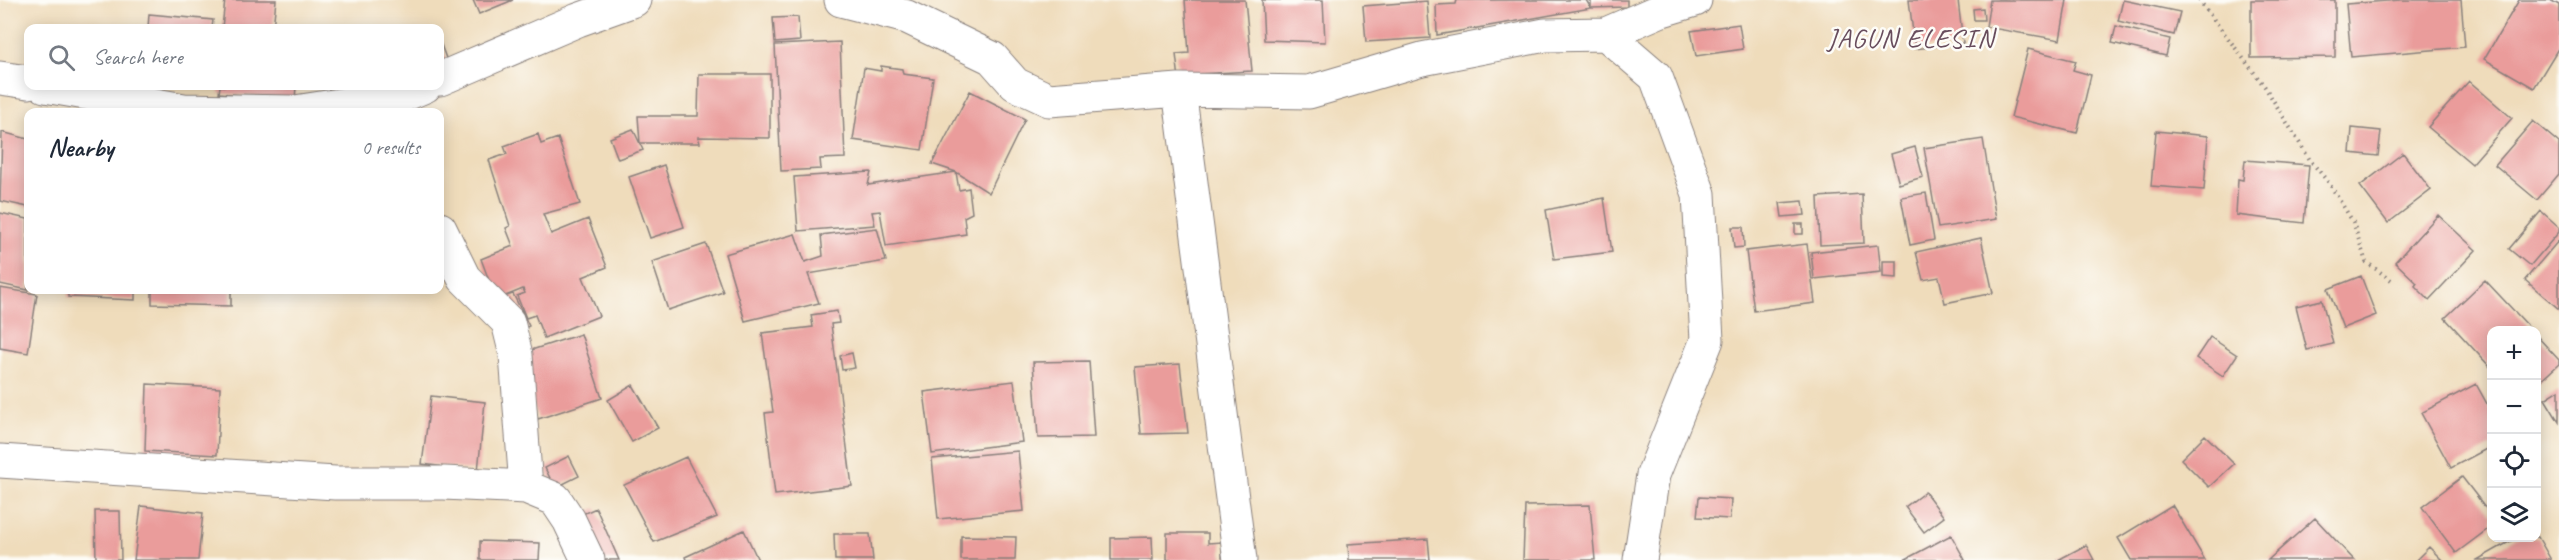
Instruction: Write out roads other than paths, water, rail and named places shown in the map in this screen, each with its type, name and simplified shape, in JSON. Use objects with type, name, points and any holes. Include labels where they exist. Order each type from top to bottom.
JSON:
[{"type":"street","points":[[444,77],[578,20],[634,0]]},
{"type":"street","points":[[841,0],[907,17],[992,58],[1015,84],[1049,100],[1179,90],[1309,92],[1422,59],[1545,35],[1606,34],[1695,0]]},
{"type":"street","points":[[1606,34],[1656,77],[1699,194],[1707,340],[1653,475],[1640,560]]},
{"type":"street","points":[[0,78],[24,81]]},
{"type":"street","points":[[67,90],[167,108]]},
{"type":"street","points":[[1179,90],[1240,560]]},
{"type":"street","points":[[329,108],[413,98]]},
{"type":"street","points":[[444,237],[464,278],[508,322],[516,355],[526,487]]},
{"type":"street","points":[[0,461],[335,483],[444,483],[526,487],[555,499],[569,520],[588,560]]},
{"type":"district","name":"JAGUN ELESIN","points":[[1911,38]]}]
